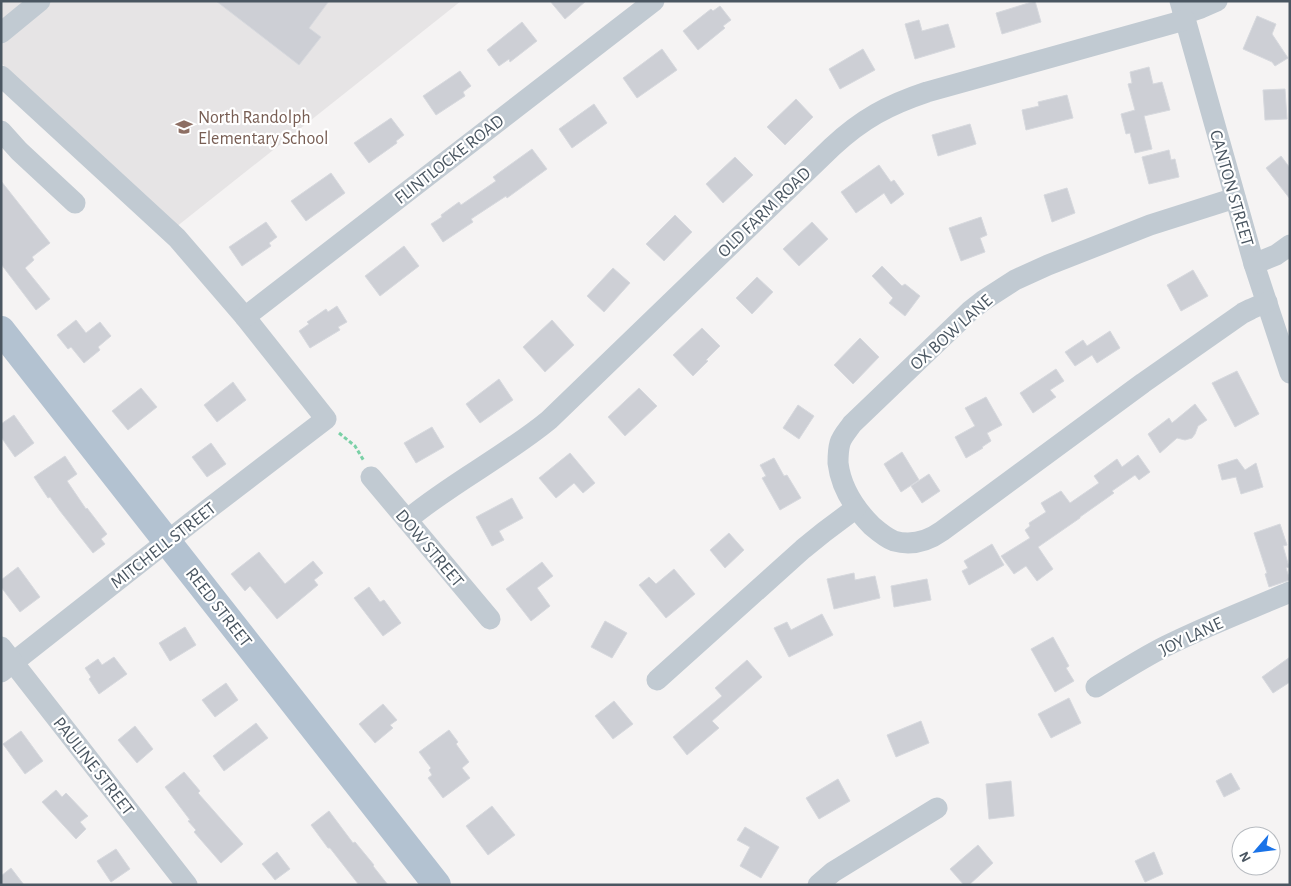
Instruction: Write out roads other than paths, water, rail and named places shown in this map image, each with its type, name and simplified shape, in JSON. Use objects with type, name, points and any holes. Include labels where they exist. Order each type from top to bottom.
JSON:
[{"type":"main road","name":"REED STREET","points":[[1,330],[437,885]]},
{"type":"street","points":[[1,33],[40,1]]},
{"type":"street","name":"FLINTLOCKE ROAD","points":[[245,317],[654,1]]},
{"type":"street","name":"OLD FARM ROAD","points":[[407,520],[524,439],[548,420],[825,154],[865,120],[896,103],[927,92],[1183,12],[1202,8],[1217,1]]},
{"type":"street","name":"CANTON STREET","points":[[1183,12],[1254,264],[1290,373]]},
{"type":"street","points":[[1,76],[177,238],[245,317]]},
{"type":"street","points":[[2,133],[75,202]]},
{"type":"street","name":"OX BOW LANE","points":[[1235,198],[1150,225],[1048,265],[1015,280],[984,300],[852,424],[842,437],[838,451],[841,478],[847,494],[856,508],[880,533],[895,541],[919,542],[934,536],[1192,348],[1243,313],[1267,302]]},
{"type":"street","points":[[1254,264],[1268,259],[1290,245]]},
{"type":"street","name":"MITCHELL STREET","points":[[5,660],[167,542],[326,420],[245,317]]},
{"type":"street","name":"DOW STREET","points":[[371,478],[490,619]]},
{"type":"street","points":[[657,680],[803,549],[856,508]]},
{"type":"street","name":"JOY LANE","points":[[1096,687],[1165,646],[1290,592]]},
{"type":"street","name":"PAULINE STREET","points":[[5,660],[187,885]]},
{"type":"street","points":[[818,885],[833,872],[937,808]]},
{"type":"place","name":"North Randolph Elementary School","points":[[184,127]]}]
